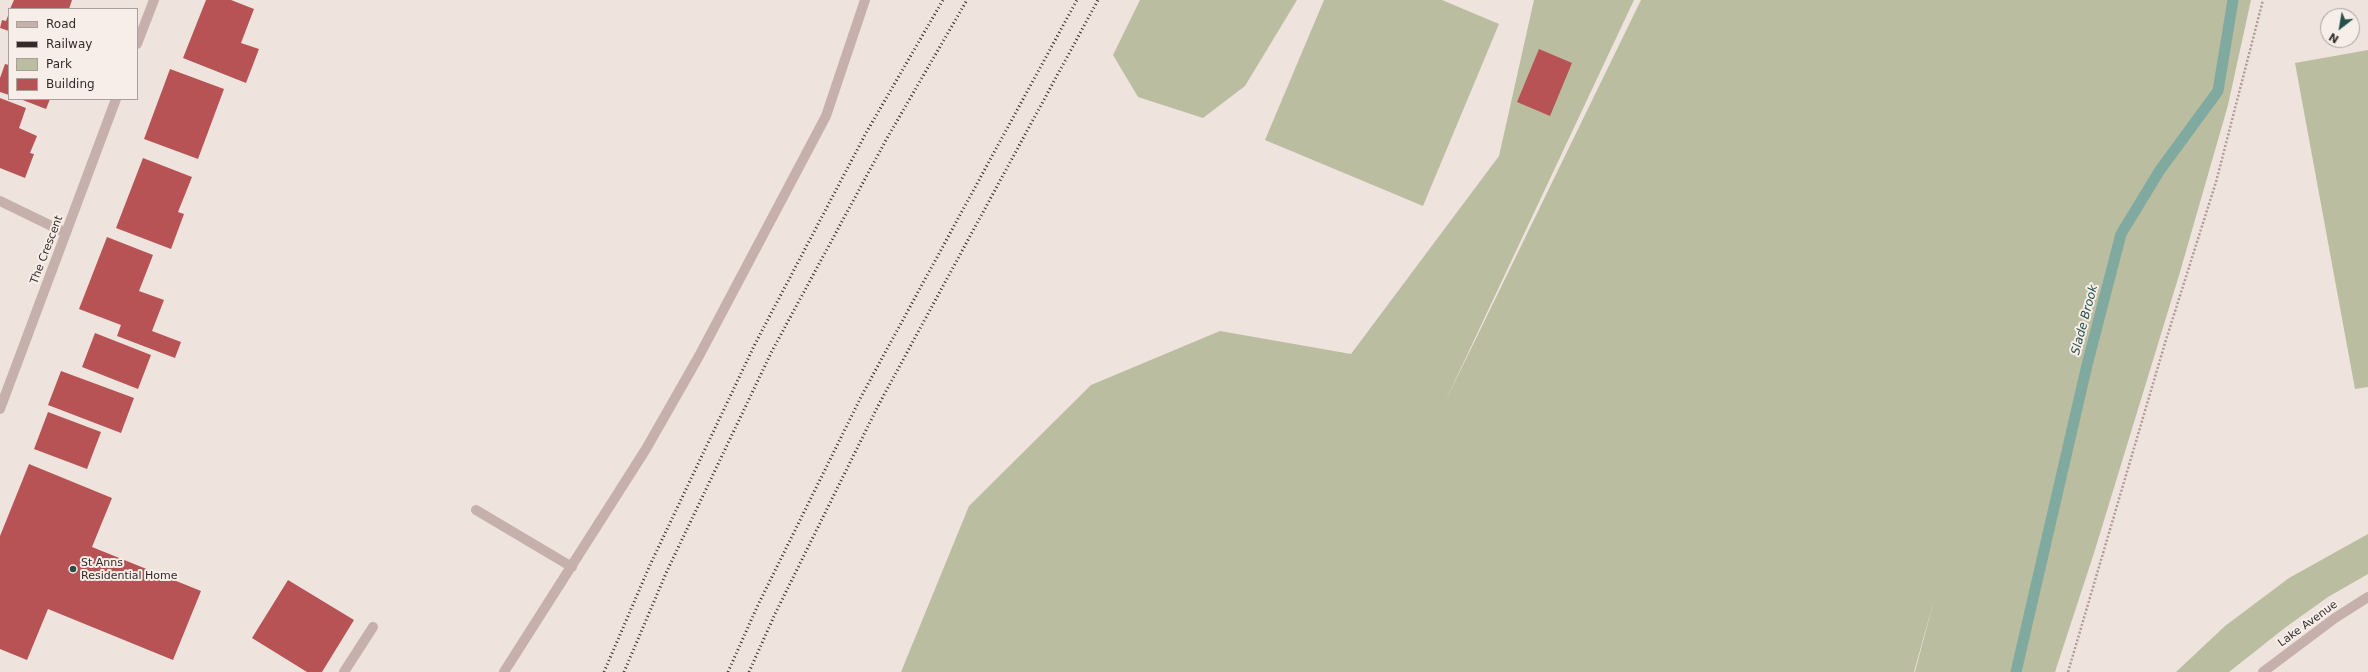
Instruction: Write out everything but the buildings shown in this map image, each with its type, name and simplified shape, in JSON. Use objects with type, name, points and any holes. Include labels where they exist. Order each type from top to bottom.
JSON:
[{"type":"street","points":[[138,41],[154,0]]},
{"type":"street","points":[[504,672],[646,449],[691,369],[826,116],[865,0]]},
{"type":"street","name":"The Crescent","points":[[0,409],[116,100]]},
{"type":"street","points":[[0,201],[66,233]]},
{"type":"street","points":[[476,510],[572,567]]},
{"type":"street","name":"Lake Avenue","points":[[2263,672],[2334,618],[2368,597]]},
{"type":"street","points":[[344,672],[373,627]]},
{"type":"path","points":[[2068,672],[2165,343],[2216,182],[2262,0]]},
{"type":"green space","points":[[1140,0],[1297,0],[1245,86],[1203,118],[1138,97],[1113,55]]},
{"type":"green space","points":[[1324,0],[1442,0],[1499,24],[1423,206],[1265,140]]},
{"type":"green space","points":[[1534,0],[1634,0],[1444,404],[1641,0],[2251,0],[2228,105],[2180,272],[2094,553],[2055,672],[1915,672],[1935,596],[1914,672],[901,672],[969,506],[1091,385],[1220,331],[1351,354],[1499,156]]},
{"type":"green space","points":[[2368,50],[2368,387],[2355,389],[2295,63]]},
{"type":"green space","points":[[2368,534],[2368,574],[2328,597],[2286,627],[2229,672],[2176,672],[2225,626],[2289,578]]},
{"type":"waterway","name":"Slade Brook","points":[[2016,672],[2087,365],[2121,234],[2160,170],[2218,91],[2233,0]]},
{"type":"railway","points":[[604,672],[650,565],[755,344],[866,133],[943,0]]},
{"type":"railway","points":[[624,672],[667,571],[772,351],[886,140],[967,0]]},
{"type":"railway","points":[[728,672],[757,607],[862,395],[1077,0]]},
{"type":"railway","points":[[749,672],[775,614],[878,406],[1098,0]]},
{"type":"place","name":"St Anns Residential Home","points":[[73,569]]}]
